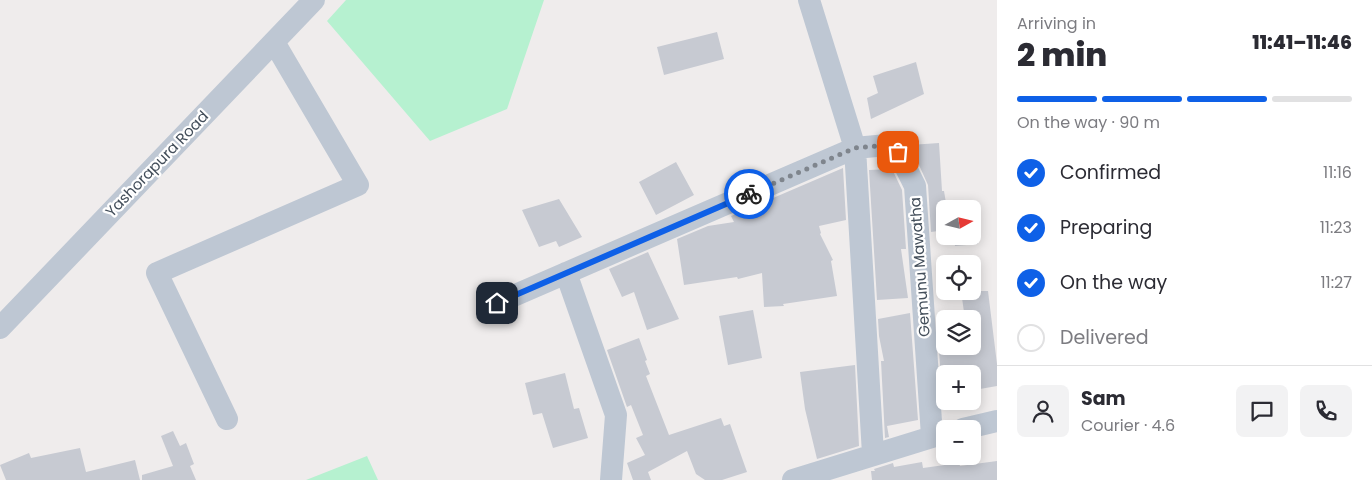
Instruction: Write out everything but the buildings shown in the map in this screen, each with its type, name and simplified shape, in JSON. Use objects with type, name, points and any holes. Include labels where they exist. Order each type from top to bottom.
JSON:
[{"type":"street","name":"Yashorapura Road","points":[[0,328],[314,0]]},
{"type":"street","points":[[809,0],[855,148],[873,454]]},
{"type":"street","points":[[227,419],[156,273],[358,185],[274,42]]},
{"type":"street","name":"Gemunu Mawatha","points":[[497,303],[855,148],[887,145],[898,152],[915,186],[937,420]]},
{"type":"street","points":[[566,273],[616,414],[611,480]]},
{"type":"street","points":[[981,425],[997,421]]},
{"type":"street","points":[[800,479],[936,435]]},
{"type":"green space","points":[[346,0],[544,0],[507,109],[430,141],[327,21]]},
{"type":"green space","points":[[367,456],[378,480],[306,480]]},
{"type":"way so far","points":[[749,194],[855,148],[887,145],[898,152]]},
{"type":"route","points":[[497,303],[749,194]]}]
